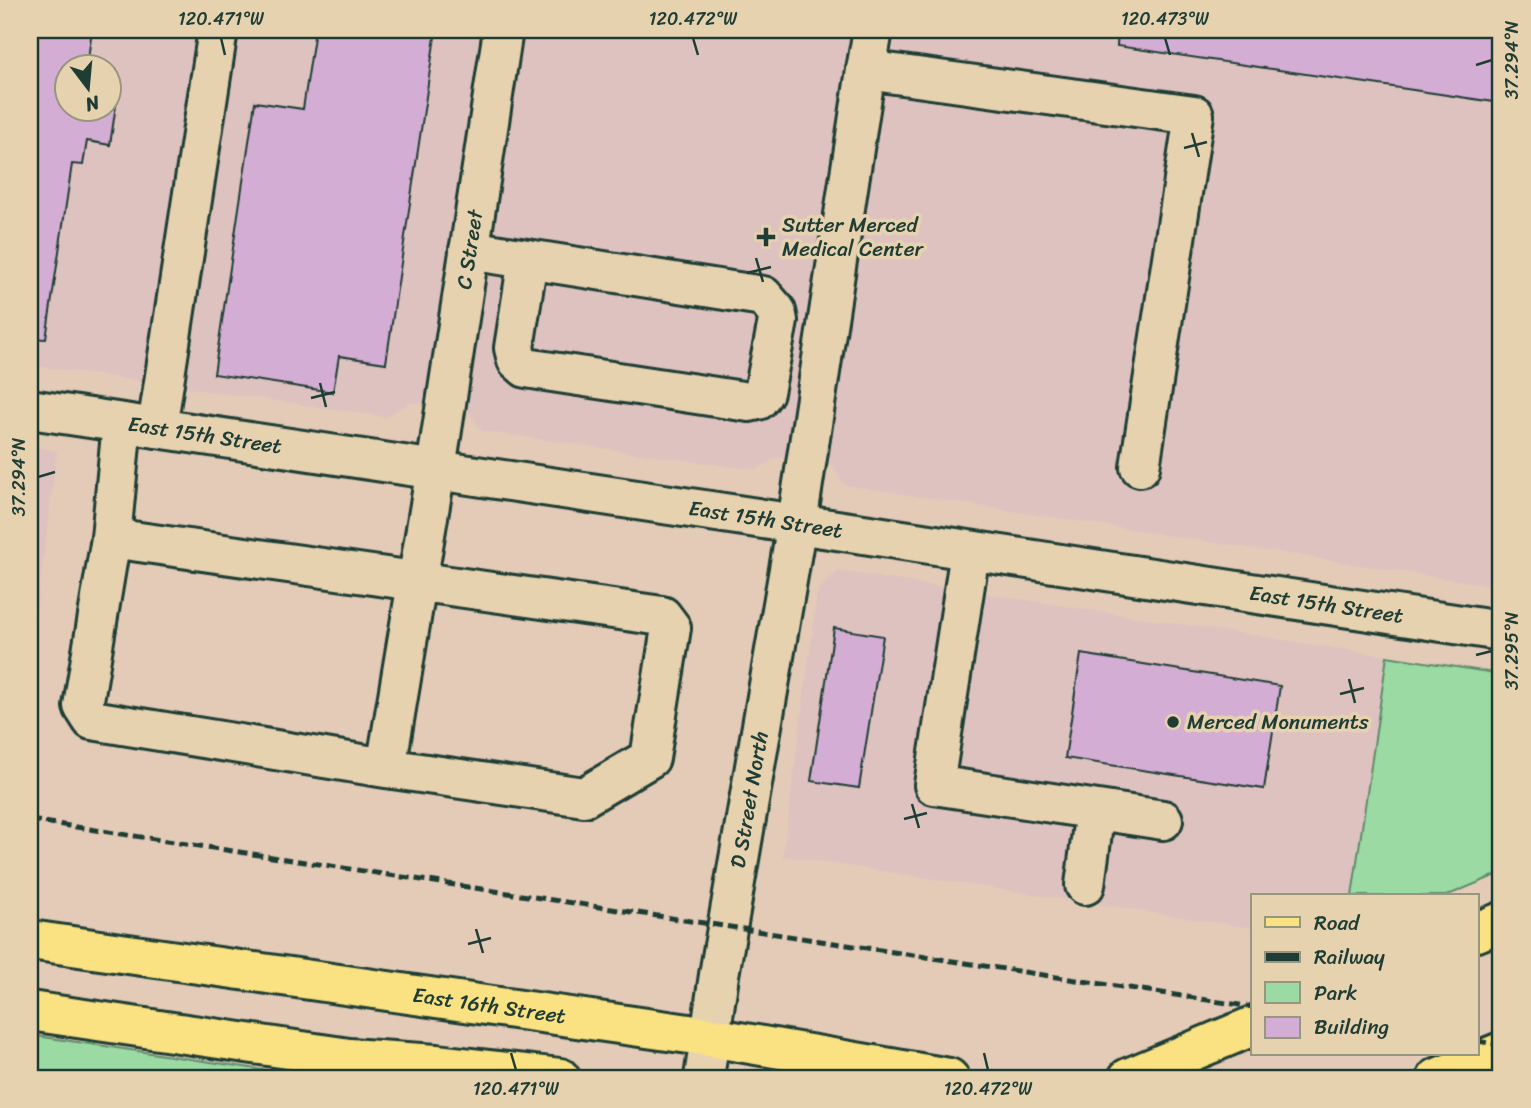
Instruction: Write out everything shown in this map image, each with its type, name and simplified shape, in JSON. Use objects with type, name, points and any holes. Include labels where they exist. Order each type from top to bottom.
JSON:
[{"type":"main road","points":[[1478,932],[1501,922]]},
{"type":"main road","name":"East 16th Street","points":[[30,940],[710,1037],[949,1078]]},
{"type":"main road","points":[[30,1011],[349,1058],[436,1063],[560,1078]]},
{"type":"main road","points":[[1128,1078],[1251,1027]]},
{"type":"main road","points":[[1437,1078],[1501,1052]]},
{"type":"street","points":[[111,538],[662,616],[671,628],[650,758],[584,797],[92,720],[83,706],[111,538],[139,425],[219,30]]},
{"type":"street","name":"C Street","points":[[386,768],[436,469],[503,30]]},
{"type":"street","name":"D Street North","points":[[704,1078],[797,523],[873,30]]},
{"type":"street","points":[[866,70],[1194,115],[1140,467]]},
{"type":"street","points":[[469,250],[528,259],[763,296],[776,311],[778,321],[764,392],[758,400],[749,402],[526,368],[517,360],[514,348],[528,259]]},
{"type":"street","name":"East 15th Street","points":[[30,409],[1501,631]]},
{"type":"street","points":[[970,552],[934,785],[1163,820]]},
{"type":"street","points":[[1085,885],[1095,810]]},
{"type":"shaded area","name":"Sutter Merced Medical Center","points":[[30,30],[1501,30],[1501,587],[845,485],[831,464],[778,457],[755,470],[482,431],[468,411],[411,402],[386,417],[30,365]]},
{"type":"shaded area","points":[[30,446],[57,451],[30,662]]},
{"type":"shaded area","points":[[838,571],[1387,656],[1352,894],[1251,894],[1251,928],[783,856],[818,589]]},
{"type":"green space","points":[[1387,656],[1501,674],[1501,873],[1451,894],[1352,894]]},
{"type":"green space","points":[[30,1035],[270,1071],[273,1078],[30,1078]]},
{"type":"building","points":[[30,30],[92,30],[89,52],[52,52],[52,122],[113,122],[110,145],[87,141],[83,165],[72,164],[46,339],[30,338]]},
{"type":"building","points":[[315,30],[436,30],[386,363],[339,356],[333,392],[214,374],[255,102],[303,109]]},
{"type":"building","points":[[1118,30],[1501,30],[1501,103],[1117,46]]},
{"type":"building","points":[[834,628],[883,636],[859,788],[811,781]]},
{"type":"building","name":"Merced Monuments","points":[[1081,654],[1280,686],[1264,789],[1065,758]]},
{"type":"railway","points":[[30,820],[1251,1007]]},
{"type":"railway","points":[[1478,1041],[1501,1045]]},
{"type":"place","name":"Sutter Merced Medical Center","points":[[766,237]]},
{"type":"place","name":"Merced Monuments","points":[[1173,722]]}]
